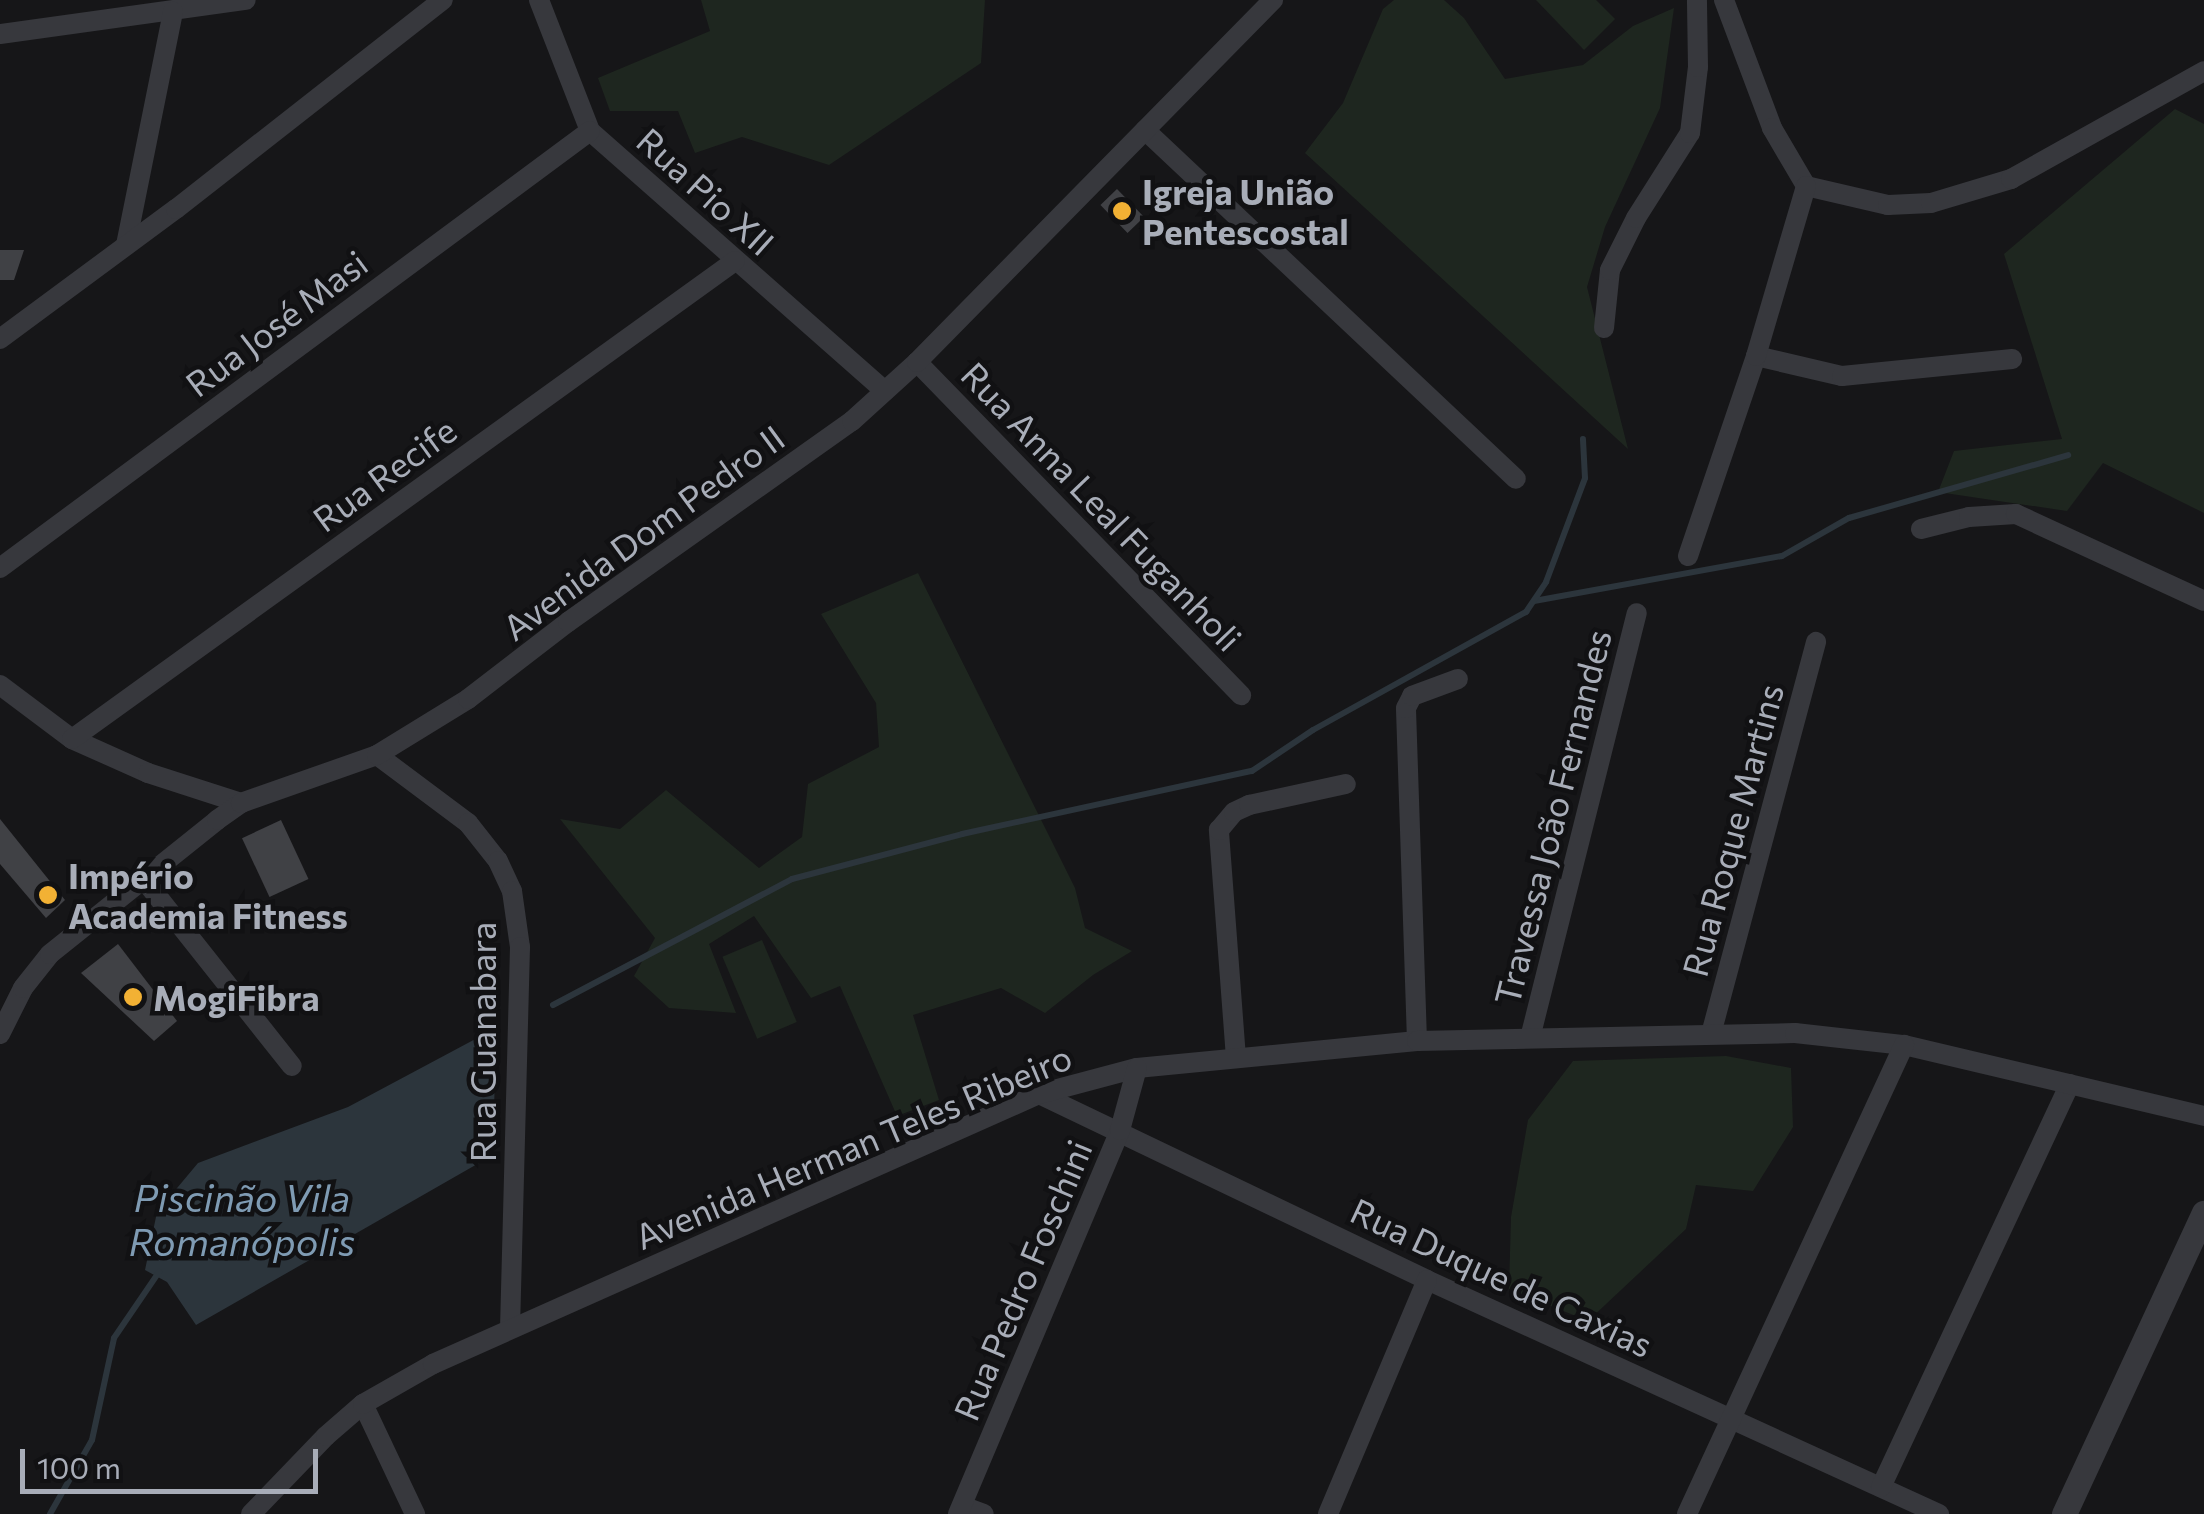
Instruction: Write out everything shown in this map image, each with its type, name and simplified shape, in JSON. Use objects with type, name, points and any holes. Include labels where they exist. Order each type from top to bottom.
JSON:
[{"type":"street","points":[[0,34],[246,0]]},
{"type":"street","points":[[0,340],[443,0]]},
{"type":"street","name":"Rua Pio XII","points":[[539,0],[590,130],[885,391]]},
{"type":"street","name":"Avenida Dom Pedro II","points":[[0,1034],[23,988],[50,954],[142,877],[241,803],[377,755],[468,699],[568,622],[761,490],[885,391],[1273,0]]},
{"type":"street","points":[[1604,328],[1610,270],[1636,218],[1690,133],[1698,67],[1696,0]]},
{"type":"street","points":[[1724,0],[1772,128],[1806,186],[1888,205],[1931,203],[1968,195],[2011,178],[2204,71]]},
{"type":"street","points":[[126,246],[173,12]]},
{"type":"street","name":"Rua José Masi","points":[[0,568],[590,130]]},
{"type":"street","points":[[1145,130],[1516,478]]},
{"type":"street","points":[[1688,556],[1756,356],[1806,186]]},
{"type":"street","name":"Rua Recife","points":[[72,740],[734,261]]},
{"type":"street","points":[[1756,356],[1842,376],[2012,359]]},
{"type":"street","name":"Rua Anna Leal Fuganholi","points":[[916,362],[1242,695]]},
{"type":"street","points":[[1921,529],[1969,516],[2016,514],[2204,601]]},
{"type":"street","name":"Travessa João Fernandes","points":[[1530,1038],[1638,612]]},
{"type":"street","name":"Rua Roque Martins","points":[[1712,1034],[1816,642]]},
{"type":"street","points":[[1417,1041],[1406,708],[1412,696],[1458,679]]},
{"type":"street","points":[[0,686],[72,740],[148,772],[241,803]]},
{"type":"street","name":"Rua Guanabara","points":[[377,755],[468,823],[498,862],[512,891],[520,947],[510,1328]]},
{"type":"street","points":[[1236,1058],[1219,830],[1234,812],[1249,806],[1346,784]]},
{"type":"street","points":[[142,877],[292,1066]]},
{"type":"street","name":"Avenida Herman Teles Ribeiro","points":[[251,1514],[362,1404],[510,1328],[1039,1094],[1137,1068],[1417,1041],[1828,1034],[1904,1045],[2204,1116]]},
{"type":"street","points":[[1687,1514],[1728,1418],[1904,1045]]},
{"type":"street","name":"Rua Pedro Foschini","points":[[955,1511],[1120,1130],[1137,1068]]},
{"type":"street","points":[[1881,1487],[2070,1084]]},
{"type":"street","name":"Rua Duque de Caxias","points":[[1039,1094],[1427,1280],[1939,1514]]},
{"type":"street","points":[[2064,1514],[2204,1213]]},
{"type":"street","points":[[1328,1514],[1427,1280]]},
{"type":"street","points":[[362,1404],[416,1514]]},
{"type":"street","points":[[955,1511],[984,1514]]},
{"type":"shaded area","points":[[701,0],[985,0],[981,63],[829,165],[742,137],[695,153],[678,111],[610,111],[598,78],[710,31]]},
{"type":"shaded area","points":[[1394,0],[1444,0],[1464,18],[1505,79],[1583,65],[1633,26],[1674,8],[1660,108],[1605,227],[1587,287],[1628,449],[1305,153],[1343,103],[1383,9]]},
{"type":"shaded area","points":[[1536,0],[1596,0],[1615,19],[1584,50]]},
{"type":"shaded area","points":[[2175,109],[2204,124],[2204,513],[2103,463],[2067,511],[1938,492],[1954,451],[2062,439],[2004,254]]},
{"type":"shaded area","points":[[918,573],[1075,888],[1085,928],[1132,951],[1093,975],[1045,1013],[1001,988],[913,1015],[939,1100],[897,1116],[840,986],[811,998],[754,916],[709,944],[736,1013],[669,1008],[634,976],[655,938],[560,819],[620,829],[666,790],[759,868],[802,837],[808,784],[879,747],[876,703],[821,614]]},
{"type":"shaded area","points":[[762,940],[797,1022],[757,1039],[722,957]]},
{"type":"shaded area","points":[[1726,1056],[1791,1068],[1793,1127],[1753,1191],[1696,1185],[1686,1229],[1588,1321],[1509,1289],[1511,1217],[1528,1120],[1573,1061]]},
{"type":"water","name":"Piscinão Vila Romanópolis","points":[[496,1028],[493,1155],[196,1325],[167,1282],[145,1270],[157,1212],[198,1163],[348,1107]]},
{"type":"building","name":"Igreja União Pentescostal","points":[[1117,189],[1144,217],[1128,233],[1100,205]]},
{"type":"building","points":[[0,250],[24,250],[14,280],[0,280]]},
{"type":"building","points":[[0,819],[65,900],[46,918],[0,864]]},
{"type":"building","points":[[281,820],[308,879],[269,897],[242,838]]},
{"type":"building","name":"MogiFibra","points":[[118,944],[177,1021],[154,1041],[81,973]]},
{"type":"waterway","points":[[553,1005],[792,879],[962,834],[1252,771],[1313,730],[1526,612],[1546,582],[1585,478],[1583,439]]},
{"type":"waterway","points":[[1534,601],[1782,556],[1849,518],[2068,455]]},
{"type":"waterway","points":[[50,1514],[92,1440],[114,1338],[159,1272]]},
{"type":"place","name":"Igreja União Pentescostal","points":[[1122,211]]},
{"type":"place","name":"Império Academia Fitness","points":[[48,895]]},
{"type":"place","name":"MogiFibra","points":[[133,997]]}]
